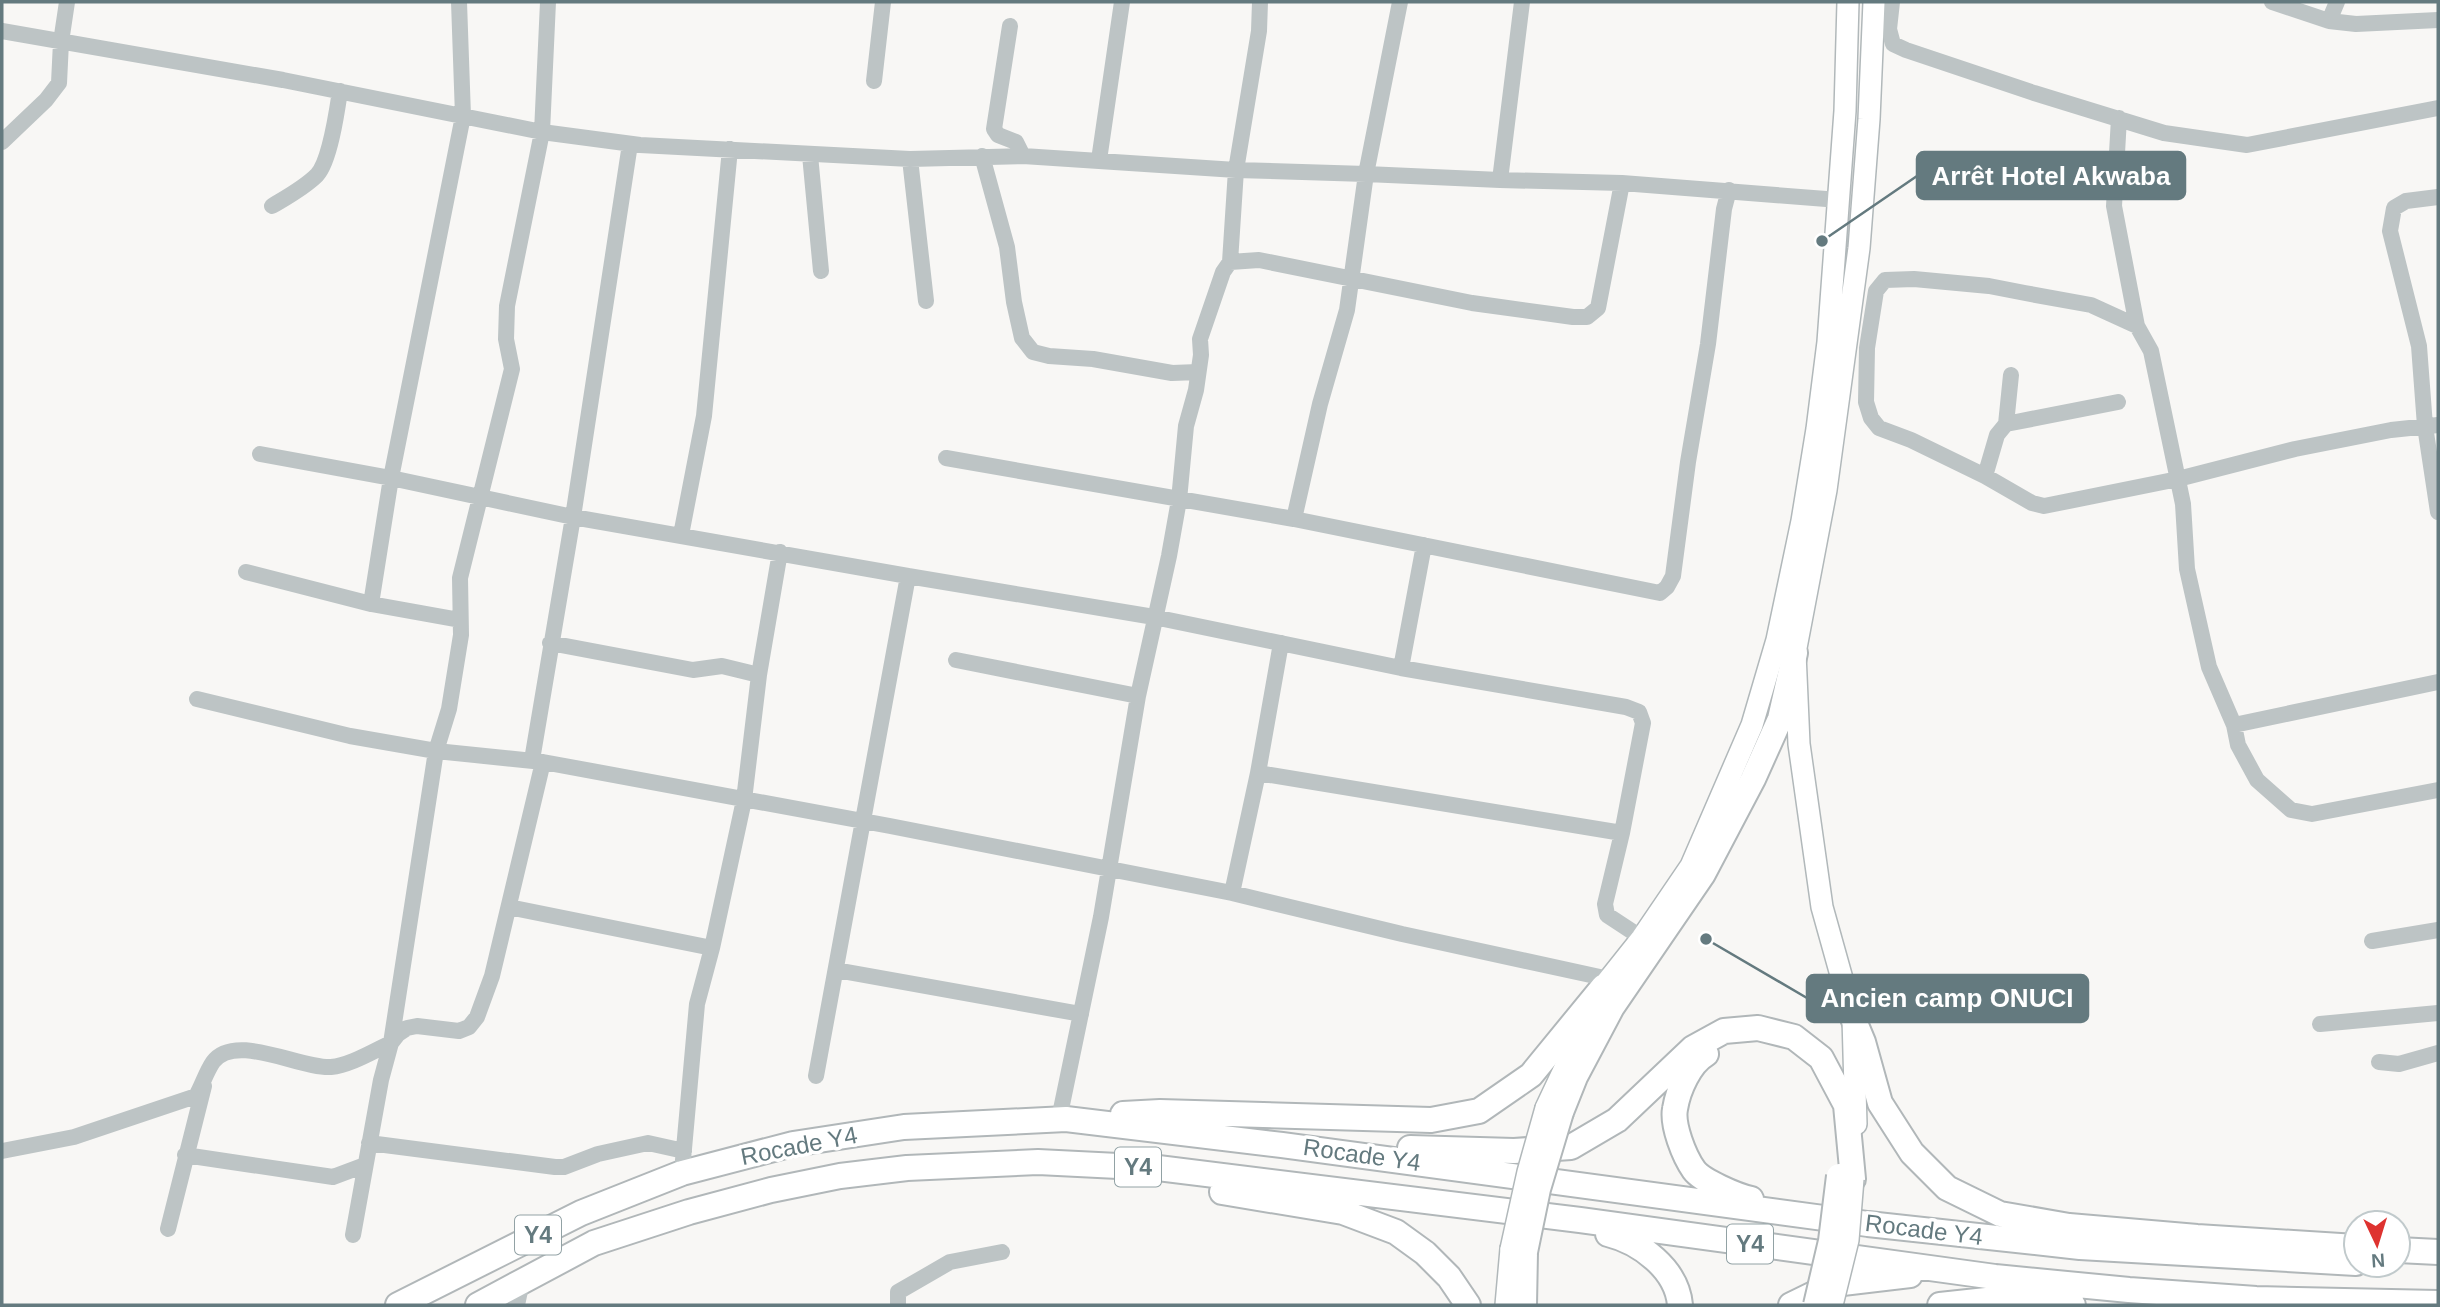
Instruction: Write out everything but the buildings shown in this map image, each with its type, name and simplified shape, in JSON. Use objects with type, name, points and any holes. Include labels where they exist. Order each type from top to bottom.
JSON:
[{"type":"highway","points":[[1514,1305],[1515,1258],[1538,1189],[1553,1110],[1575,1077],[1612,1007],[1703,874],[1753,779],[1780,719],[1795,653]]},
{"type":"highway","points":[[1063,1119],[1160,1112],[1431,1120],[1479,1111],[1531,1075],[1606,983]]},
{"type":"highway","points":[[1853,1018],[1863,1042],[1880,1104],[1912,1153],[1947,1188],[2000,1214],[2082,1227],[2342,1246]]},
{"type":"highway","points":[[1282,1144],[1514,1151],[1571,1147],[1617,1120],[1693,1048],[1724,1031],[1758,1028],[1794,1037],[1821,1058],[1846,1105],[1846,1177],[1816,1305]]},
{"type":"highway","points":[[1846,1177],[1834,1108],[1813,1066],[1788,1046],[1758,1038],[1728,1042],[1699,1058],[1685,1080],[1674,1110],[1679,1141],[1695,1172],[1738,1196],[1868,1224]]},
{"type":"highway","name":"Rocade Y4","points":[[398,1305],[683,1162],[892,1129],[1063,1119],[1282,1144],[1868,1224],[2080,1247],[2342,1262]]},
{"type":"highway","name":"Rocade Y4","points":[[478,1305],[520,1293],[594,1242],[771,1190],[840,1176],[907,1168],[1038,1162],[1158,1168],[1995,1277],[2256,1299],[2438,1303]]},
{"type":"highway","points":[[771,1190],[928,1180],[1058,1178],[1184,1186],[1343,1212],[1396,1232],[1425,1253],[1449,1277],[1468,1305]]},
{"type":"highway","points":[[1504,1212],[1627,1239],[1652,1255],[1669,1276],[1680,1305]]},
{"type":"highway","points":[[2412,1251],[2438,1252]]},
{"type":"highway","points":[[1515,1258],[1524,1305]]},
{"type":"highway","points":[[2412,1264],[2438,1264]]},
{"type":"highway","points":[[1791,1305],[1834,1284],[1902,1275],[1995,1277]]},
{"type":"highway","points":[[1940,1305],[2005,1298],[2073,1305]]},
{"type":"highway","points":[[2422,1305],[2438,1303]]},
{"type":"main road","points":[[1553,1110],[1606,983],[1642,938],[1690,866],[1716,812],[1752,725],[1777,640],[1802,521],[1817,429],[1830,317],[1839,200],[1848,2]]},
{"type":"main road","points":[[1832,1305],[1847,1240],[1846,1177],[1856,1125],[1853,1018],[1822,907],[1799,744],[1795,653],[1826,490],[1859,248],[1869,119],[1874,2]]},
{"type":"main road","points":[[1506,1305],[1515,1258]]},
{"type":"street","points":[[2,142],[59,83],[67,2]]},
{"type":"street","points":[[371,604],[391,478],[463,116],[459,2]]},
{"type":"street","points":[[353,1235],[381,1080],[391,1043],[436,751],[449,709],[461,635],[460,578],[512,369],[506,340],[507,306],[542,132],[548,2]]},
{"type":"street","points":[[874,81],[883,2]]},
{"type":"street","points":[[1099,160],[1122,2]]},
{"type":"street","points":[[1063,1119],[1110,869],[1138,696],[1179,500],[1186,426],[1201,355],[1200,339],[1223,272],[1230,262],[1236,170],[1259,31],[1260,2]]},
{"type":"street","points":[[1294,519],[1320,404],[1347,310],[1366,174],[1400,2]]},
{"type":"street","points":[[1500,180],[1522,2]]},
{"type":"street","points":[[1892,2],[1889,29],[1894,44],[1900,47],[2034,93],[2164,132],[2247,145],[2438,108]]},
{"type":"street","points":[[2272,2],[2329,21],[2356,24],[2438,20]]},
{"type":"street","points":[[2329,21],[2337,2]]},
{"type":"street","points":[[1010,26],[994,129],[998,135],[1016,142],[1023,156]]},
{"type":"street","points":[[2,31],[340,91],[542,132],[630,144],[910,159],[1023,156],[1236,170],[1622,183],[1839,200]]},
{"type":"street","points":[[272,206],[305,186],[319,173],[332,135],[340,91]]},
{"type":"street","points":[[2119,118],[2114,206],[2137,326],[2151,351],[2178,479],[2183,504],[2187,569],[2209,667],[2234,725],[2238,745],[2257,780],[2291,810],[2312,814],[2438,790]]},
{"type":"street","points":[[168,1229],[185,1155],[213,1061],[230,1051],[253,1052],[296,1059],[314,1066],[332,1067],[391,1043],[407,1028],[417,1026],[459,1031],[469,1027],[478,1017],[492,976],[509,907],[538,761],[550,643],[573,517],[630,144]]},
{"type":"street","points":[[681,535],[704,416],[730,149]]},
{"type":"street","points":[[810,155],[821,271]]},
{"type":"street","points":[[982,156],[1007,247],[1022,338],[1033,352],[1172,373],[1198,372]]},
{"type":"street","points":[[910,159],[926,301]]},
{"type":"street","points":[[1230,262],[1259,260],[1472,303],[1587,317],[1598,308],[1622,183]]},
{"type":"street","points":[[946,458],[1294,519],[1660,593],[1673,576],[1688,462],[1709,345],[1724,209],[1729,190]]},
{"type":"street","points":[[2438,197],[2406,201],[2394,208],[2390,231],[2418,346],[2432,425],[2438,512]]},
{"type":"street","points":[[2137,326],[2091,305],[2025,293],[1914,279],[1885,280],[1876,291],[1867,348],[1866,402],[1871,418],[1879,428],[1911,440],[1985,476],[2032,503],[2043,506],[2178,479],[2295,449],[2391,430],[2432,425]]},
{"type":"street","points":[[1985,476],[1997,435],[2006,424],[2011,375]]},
{"type":"street","points":[[2006,424],[2118,402]]},
{"type":"street","points":[[260,454],[391,478],[573,517],[1154,617],[1401,668],[1613,705],[1639,712],[1643,723],[1605,904],[1607,915],[1642,938]]},
{"type":"street","points":[[1401,668],[1424,545]]},
{"type":"street","points":[[369,1143],[564,1167],[598,1154],[648,1143],[683,1162],[698,1004],[744,800],[760,675],[780,552]]},
{"type":"street","points":[[246,572],[371,604],[460,620]]},
{"type":"street","points":[[816,1076],[908,576]]},
{"type":"street","points":[[550,643],[693,670],[722,666],[760,675]]},
{"type":"street","points":[[1233,893],[1281,643]]},
{"type":"street","points":[[956,660],[1138,696]]},
{"type":"street","points":[[2234,725],[2438,682]]},
{"type":"street","points":[[197,699],[350,736],[436,751],[538,761],[1233,893],[1606,983]]},
{"type":"street","points":[[1258,773],[1622,833]]},
{"type":"street","points":[[509,907],[712,948]]},
{"type":"street","points":[[2372,941],[2438,930]]},
{"type":"street","points":[[836,970],[1081,1014]]},
{"type":"street","points":[[2320,1024],[2438,1013]]},
{"type":"street","points":[[2379,1062],[2399,1064],[2438,1053]]},
{"type":"street","points":[[2,1151],[74,1137],[196,1096],[207,1077]]},
{"type":"street","points":[[185,1155],[333,1177],[365,1165]]},
{"type":"street","points":[[898,1305],[898,1292],[950,1262],[1002,1252]]},
{"type":"place","name":"Arrêt Hotel Akwaba","points":[[1822,241]]},
{"type":"place","name":"Ancien camp ONUCI","points":[[1706,939]]}]
